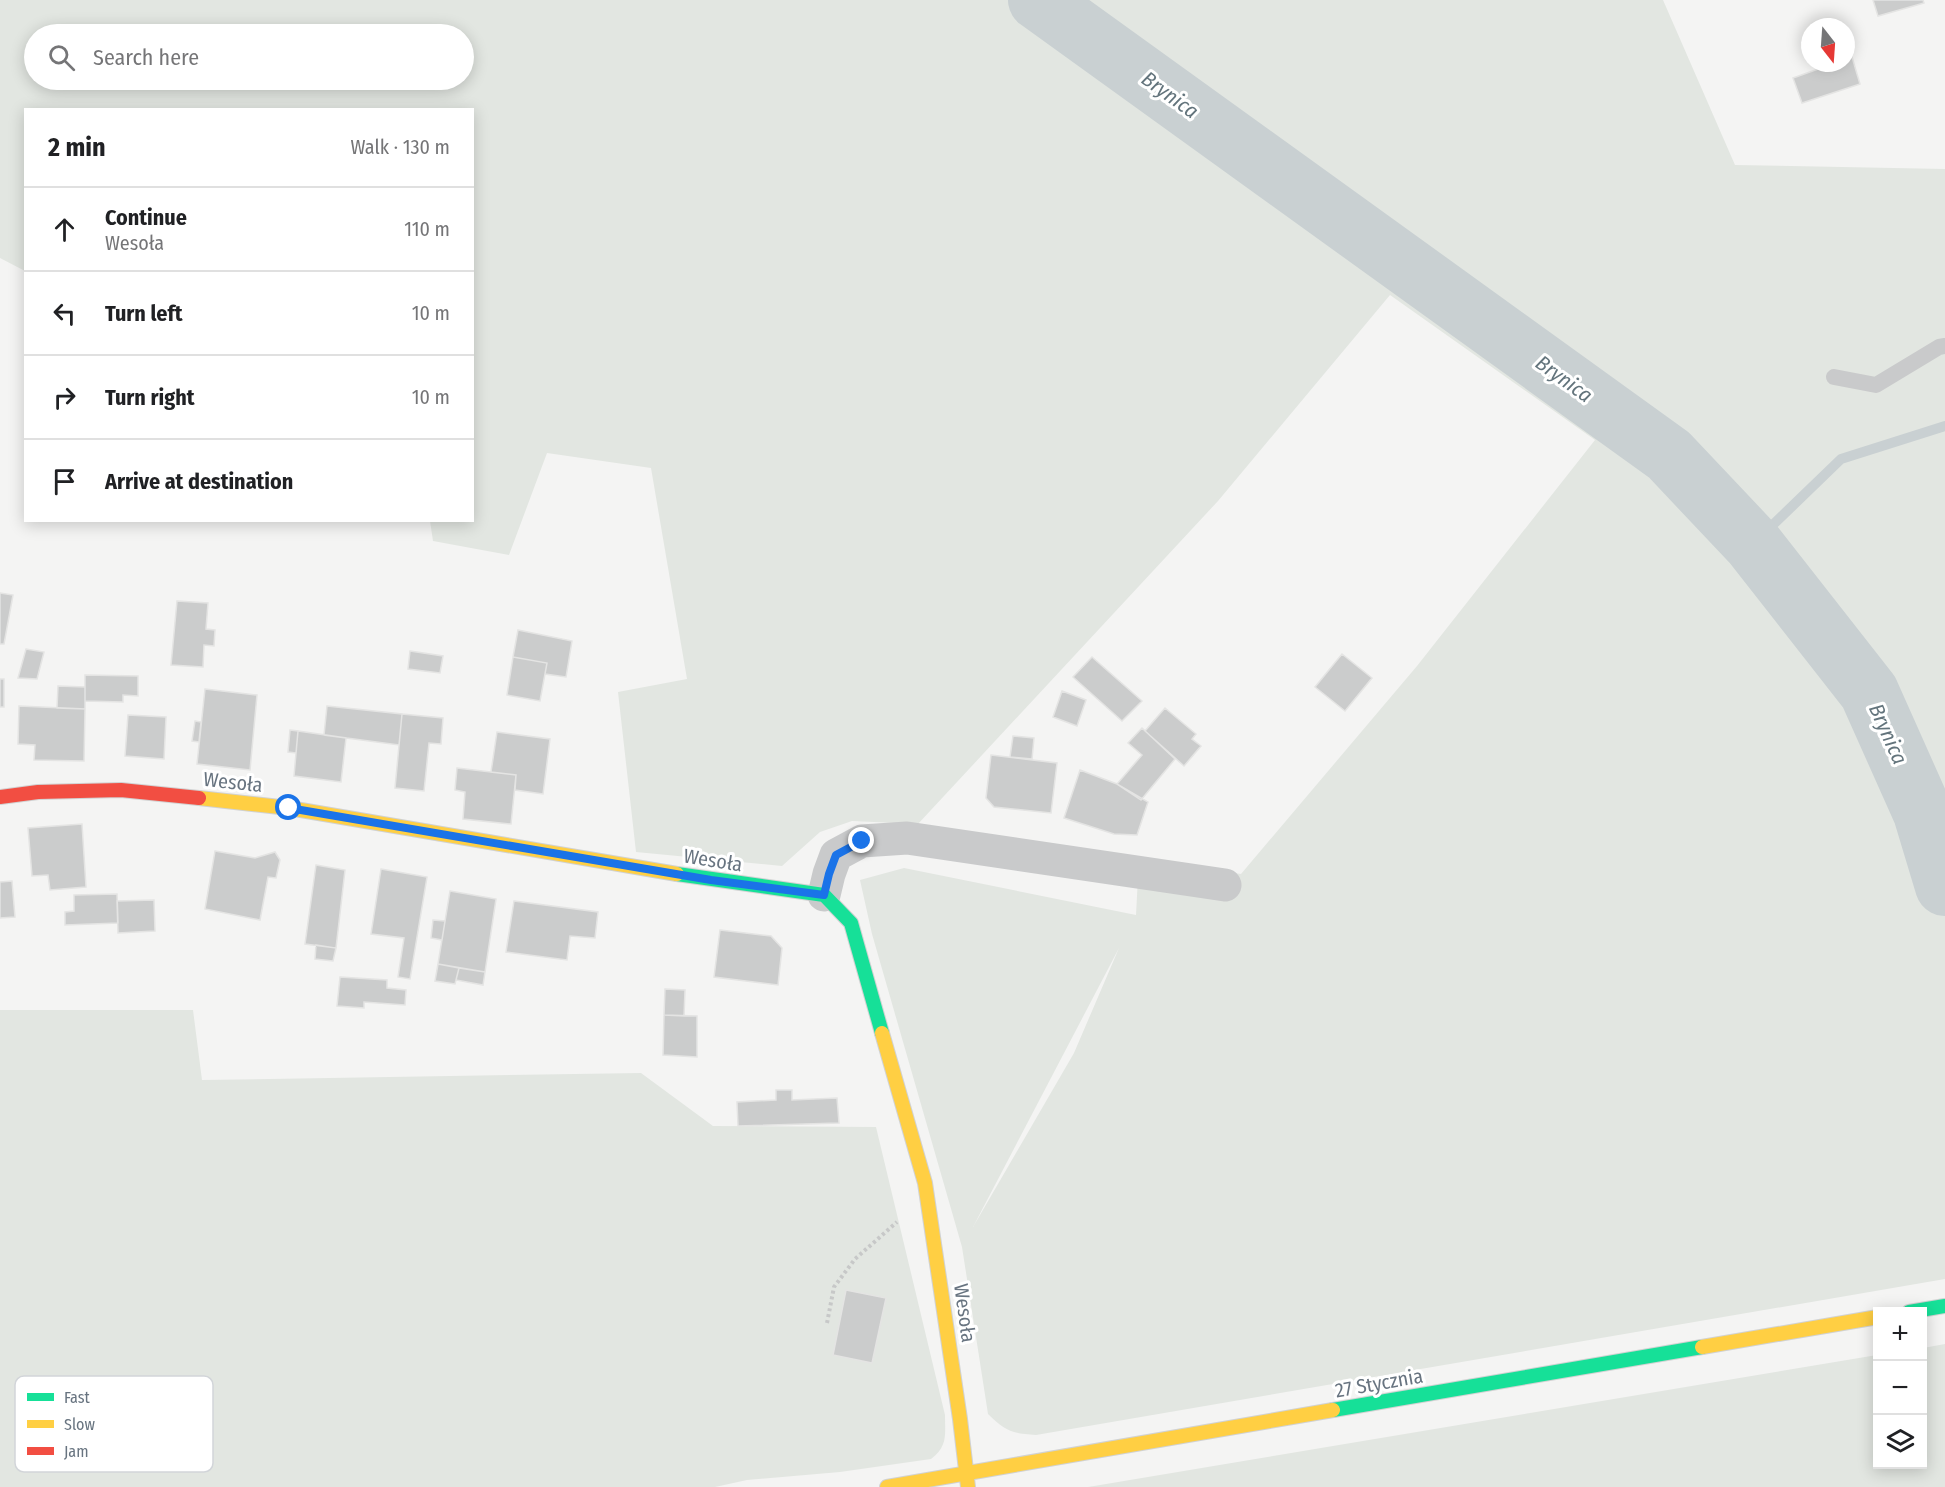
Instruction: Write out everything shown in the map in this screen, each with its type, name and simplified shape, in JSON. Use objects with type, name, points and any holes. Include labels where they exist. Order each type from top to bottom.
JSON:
[{"type":"street","name":"Wesoła","points":[[0,797],[38,792],[121,789],[278,807],[711,880],[824,895],[851,923],[925,1183],[968,1480]]},
{"type":"street","points":[[824,895],[836,855],[862,841],[907,837],[1225,885]]},
{"type":"street","points":[[1927,1308],[1945,1306]]},
{"type":"street","name":"27 Stycznia","points":[[887,1487],[968,1480],[1873,1318]]},
{"type":"lane","points":[[1833,377],[1876,385],[1945,346]]},
{"type":"path","points":[[827,1323],[834,1287],[855,1259],[898,1221],[929,1204]]},
{"type":"shaded area","points":[[0,0],[1663,0],[1735,165],[1945,169],[1945,1279],[1036,1435],[1021,1434],[1010,1430],[988,1414],[962,1247],[872,934],[860,880],[904,868],[1136,915],[1139,858],[1241,874],[1417,666],[1595,440],[1390,295],[1218,501],[918,824],[852,821],[820,832],[782,866],[636,852],[618,692],[687,679],[651,468],[547,453],[509,555],[433,541],[430,522],[474,522],[474,108],[24,108],[24,270],[0,258]],"holes":[[[1119,948],[1074,1053],[973,1227]]]},
{"type":"shaded area","points":[[0,1010],[193,1010],[202,1080],[641,1073],[713,1126],[876,1127],[945,1415],[943,1445],[931,1459],[840,1472],[747,1480],[715,1487],[0,1487]]},
{"type":"shaded area","points":[[1945,1344],[1945,1487],[1088,1487],[1873,1356],[1873,1469],[1927,1469],[1927,1347]]},
{"type":"building","points":[[1873,0],[1923,0],[1924,3],[1878,16]]},
{"type":"building","points":[[1855,67],[1860,84],[1802,103],[1793,78],[1810,72],[1855,72]]},
{"type":"building","points":[[0,593],[13,595],[4,644],[0,644]]},
{"type":"building","points":[[177,601],[208,603],[206,629],[215,630],[214,646],[204,645],[203,667],[171,665]]},
{"type":"building","points":[[518,630],[572,641],[566,677],[545,674],[547,663],[513,657]]},
{"type":"building","points":[[26,649],[44,652],[37,679],[18,678]]},
{"type":"building","points":[[410,651],[443,656],[440,673],[408,669]]},
{"type":"building","points":[[1342,654],[1372,678],[1345,711],[1315,687]]},
{"type":"building","points":[[513,657],[547,663],[540,701],[507,695]]},
{"type":"building","points":[[1092,657],[1142,701],[1122,721],[1073,677]]},
{"type":"building","points":[[85,675],[138,676],[138,696],[123,695],[123,702],[85,701]]},
{"type":"building","points":[[0,679],[4,679],[4,707],[0,707]]},
{"type":"building","points":[[58,686],[85,687],[85,709],[57,708]]},
{"type":"building","points":[[205,689],[257,695],[250,770],[197,764]]},
{"type":"building","points":[[1062,691],[1086,700],[1077,726],[1053,717]]},
{"type":"building","points":[[19,706],[85,709],[84,761],[34,760],[35,745],[18,744]]},
{"type":"building","points":[[327,706],[402,714],[399,745],[324,735]]},
{"type":"building","points":[[1165,708],[1196,734],[1192,739],[1201,746],[1184,766],[1145,731]]},
{"type":"building","points":[[402,714],[443,718],[441,744],[429,743],[424,791],[395,788]]},
{"type":"building","points":[[128,715],[166,717],[164,759],[125,756]]},
{"type":"building","points":[[195,721],[201,722],[199,742],[192,741]]},
{"type":"building","points":[[1142,728],[1175,759],[1141,800],[1117,784],[1142,755],[1128,743]]},
{"type":"building","points":[[290,730],[298,731],[296,753],[288,752]]},
{"type":"building","points":[[298,731],[346,738],[341,782],[294,776]]},
{"type":"building","points":[[497,732],[550,739],[543,794],[515,790],[516,775],[491,772]]},
{"type":"building","points":[[1013,736],[1034,738],[1032,759],[1010,757]]},
{"type":"building","points":[[991,755],[1057,763],[1051,813],[994,807],[986,798]]},
{"type":"building","points":[[457,768],[516,775],[511,824],[463,819],[465,792],[455,790]]},
{"type":"building","points":[[1080,770],[1117,784],[1148,802],[1137,835],[1114,834],[1064,818]]},
{"type":"building","points":[[82,824],[86,887],[50,890],[48,875],[32,876],[28,828]]},
{"type":"building","points":[[215,851],[255,858],[275,852],[280,860],[276,878],[268,877],[260,920],[205,909]]},
{"type":"building","points":[[316,865],[345,870],[336,948],[305,944]]},
{"type":"building","points":[[381,869],[427,877],[410,979],[398,977],[404,938],[371,934]]},
{"type":"building","points":[[12,881],[15,917],[0,918],[0,882]]},
{"type":"building","points":[[450,891],[496,899],[485,972],[438,964]]},
{"type":"building","points":[[117,894],[118,923],[65,925],[65,912],[74,911],[74,895]]},
{"type":"building","points":[[154,900],[155,931],[118,933],[117,901]]},
{"type":"building","points":[[514,901],[598,912],[595,938],[570,936],[567,960],[506,952]]},
{"type":"building","points":[[433,920],[445,921],[442,940],[431,938]]},
{"type":"building","points":[[720,930],[771,936],[782,948],[778,985],[714,977]]},
{"type":"building","points":[[316,945],[336,948],[333,961],[315,959]]},
{"type":"building","points":[[438,964],[459,968],[455,984],[435,981]]},
{"type":"building","points":[[459,968],[485,972],[483,985],[456,980]]},
{"type":"building","points":[[340,977],[387,980],[387,988],[406,990],[405,1005],[364,1002],[364,1008],[337,1006]]},
{"type":"building","points":[[665,989],[685,990],[684,1016],[664,1015]]},
{"type":"building","points":[[664,1015],[697,1016],[697,1057],[663,1055]]},
{"type":"building","points":[[776,1090],[792,1090],[792,1100],[837,1098],[839,1123],[738,1126],[737,1102],[776,1100]]},
{"type":"building","points":[[846,1290],[886,1298],[872,1363],[833,1355]]},
{"type":"waterway","name":"Brynica","points":[[1038,0],[1669,455],[1753,544],[1869,692],[1923,813],[1945,886]]},
{"type":"waterway","points":[[1753,544],[1841,459],[1945,426]]},
{"type":"traffic: fast","points":[[677,874],[824,895],[851,923],[882,1033]]},
{"type":"traffic: fast","points":[[1927,1309],[1945,1306]]},
{"type":"traffic: fast","points":[[1333,1410],[1702,1347]]},
{"type":"traffic: slow","points":[[199,798],[289,808],[677,874]]},
{"type":"traffic: slow","points":[[882,1033],[925,1183],[968,1487]]},
{"type":"traffic: slow","points":[[1702,1347],[1873,1318]]},
{"type":"traffic: slow","points":[[887,1487],[1333,1410]]},
{"type":"traffic: jam","points":[[0,797],[38,792],[121,790],[199,798]]},
{"type":"route","points":[[289,808],[711,880],[824,895],[836,855],[862,841]]}]
